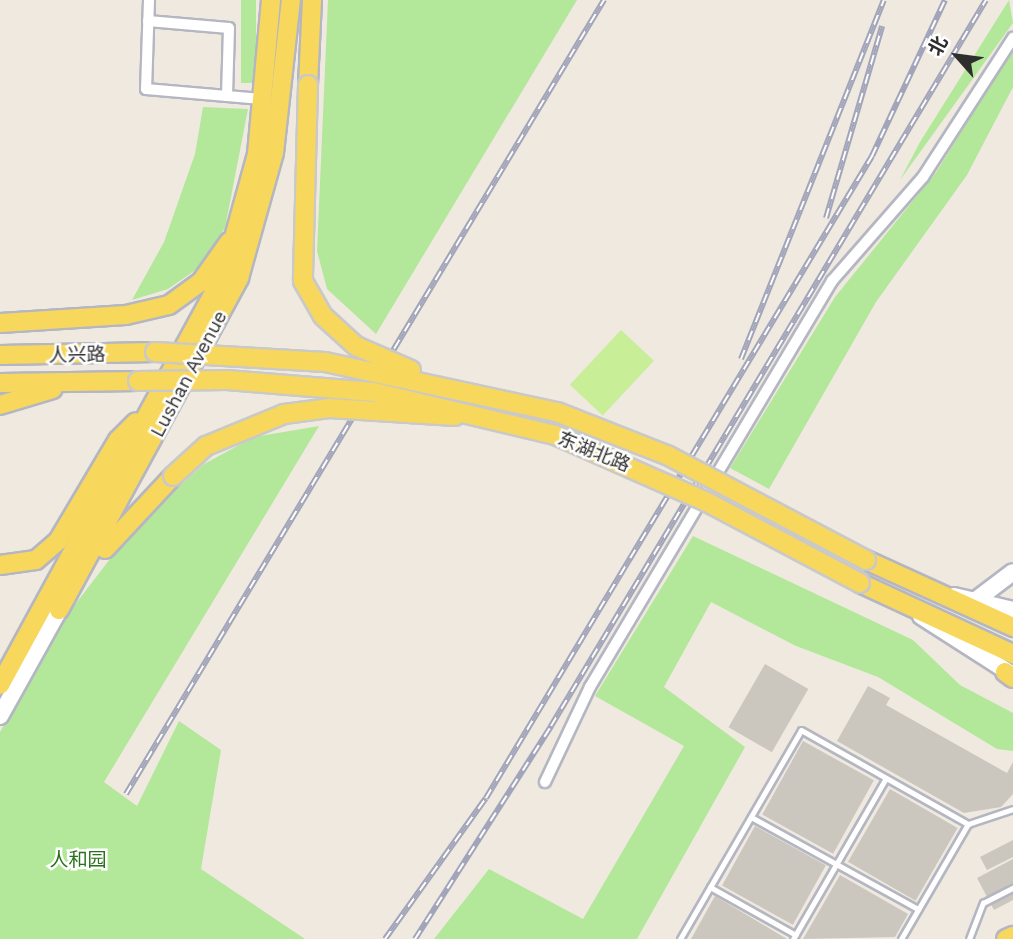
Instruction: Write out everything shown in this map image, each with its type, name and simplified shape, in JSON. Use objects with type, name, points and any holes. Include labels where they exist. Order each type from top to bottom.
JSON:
[{"type":"main road","name":"Lushan Avenue","points":[[0,685],[153,404],[201,323],[239,227],[257,154],[271,0]]},
{"type":"main road","name":"Lushan Avenue","points":[[60,611],[239,278],[274,153],[291,0]]},
{"type":"main road","points":[[312,0],[303,281],[323,316],[356,346],[446,385]]},
{"type":"main road","points":[[0,323],[126,315],[169,305],[201,282],[239,227]]},
{"type":"main road","name":"东湖北路","points":[[155,352],[325,362],[446,385],[614,433],[922,589],[1013,627]]},
{"type":"main road","name":"人兴路","points":[[0,355],[155,352]]},
{"type":"main road","name":"东湖北路","points":[[138,381],[227,380],[374,391],[496,419],[621,461],[914,611],[1013,654]]},
{"type":"main road","name":"人兴路","points":[[0,383],[138,381]]},
{"type":"main road","points":[[0,405],[76,382]]},
{"type":"main road","points":[[0,565],[36,560],[58,541],[118,440],[153,404]]},
{"type":"main road","points":[[60,611],[123,524],[206,446],[284,414],[329,408],[496,419]]},
{"type":"main road","points":[[1006,939],[1013,936]]},
{"type":"street","points":[[149,0],[146,89],[262,99]]},
{"type":"street","points":[[148,21],[229,28],[227,96]]},
{"type":"street","points":[[545,782],[590,687],[832,281],[923,177],[1013,38]]},
{"type":"street","points":[[976,600],[1013,572]]},
{"type":"street","points":[[922,589],[1013,610]]},
{"type":"street","name":"Lushan Avenue","points":[[0,716],[60,611]]},
{"type":"street","points":[[914,611],[1010,675]]},
{"type":"lane","points":[[680,939],[801,730],[968,824]]},
{"type":"lane","points":[[710,887],[795,937],[886,778]]},
{"type":"lane","points":[[901,939],[968,824],[1013,809]]},
{"type":"lane","points":[[751,817],[918,909]]},
{"type":"lane","points":[[969,939],[983,903],[1013,888]]},
{"type":"green space","points":[[241,0],[256,0],[256,83],[241,83]]},
{"type":"green space","points":[[328,0],[577,0],[376,334],[327,289],[317,251]]},
{"type":"green space","points":[[1009,0],[1013,23],[900,180],[920,142]]},
{"type":"green space","points":[[1013,48],[1013,87],[967,175],[876,302],[769,489],[730,468],[835,297],[937,171]]},
{"type":"green space","points":[[203,107],[248,109],[225,228],[197,269],[168,289],[132,300],[164,242],[195,154]]},
{"type":"green space","points":[[621,330],[654,361],[603,416],[570,385]]},
{"type":"green space","name":"人和园","points":[[319,426],[104,782],[137,806],[179,721],[221,750],[201,869],[305,939],[0,939],[0,732],[67,615],[136,525],[204,464],[254,437]]},
{"type":"green space","points":[[693,536],[913,640],[960,685],[1013,713],[1013,751],[997,749],[878,677],[796,646],[711,602],[664,687],[745,747],[637,939],[434,939],[489,869],[583,919],[684,746],[595,696]]},
{"type":"building","points":[[765,664],[808,689],[772,752],[728,727]]},
{"type":"building","points":[[868,686],[890,698],[886,705],[1007,773],[1013,762],[1013,794],[1001,807],[964,813],[837,741]]},
{"type":"building","points":[[803,741],[874,780],[833,854],[762,814]]},
{"type":"building","points":[[890,789],[958,828],[916,901],[848,862]]},
{"type":"building","points":[[755,826],[826,865],[793,925],[722,885]]},
{"type":"building","points":[[1013,840],[1013,857],[987,870],[980,857]]},
{"type":"building","points":[[1013,859],[1013,900],[994,910],[977,878]]},
{"type":"building","points":[[840,875],[908,914],[895,937],[803,939]]},
{"type":"building","points":[[715,896],[787,939],[691,939]]},
{"type":"railway","points":[[126,794],[604,0]]},
{"type":"railway","points":[[741,359],[884,0]]},
{"type":"railway","points":[[385,939],[486,798],[872,156],[945,0]]},
{"type":"railway","points":[[415,939],[551,726],[986,0]]},
{"type":"railway","points":[[826,218],[882,26]]}]
